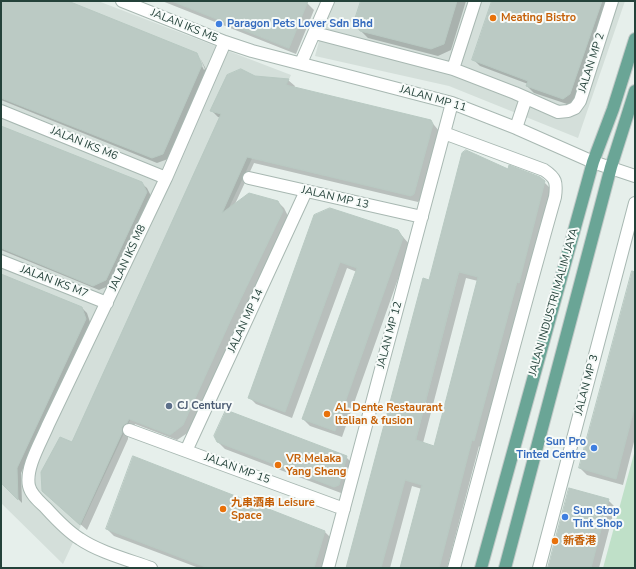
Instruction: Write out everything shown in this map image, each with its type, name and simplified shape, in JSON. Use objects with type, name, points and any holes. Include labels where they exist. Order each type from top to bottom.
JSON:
[{"type":"main road","name":"JALAN INDUSTRI MALIM JAYA","points":[[481,568],[593,162],[613,109],[635,39]]},
{"type":"main road","name":"JALAN INDUSTRI MALIM JAYA","points":[[505,568],[611,168],[635,91]]},
{"type":"street","name":"JALAN IKS M5","points":[[122,1],[225,42]]},
{"type":"street","points":[[301,63],[328,1]]},
{"type":"street","points":[[453,69],[475,1]]},
{"type":"street","name":"JALAN MP 2","points":[[526,98],[558,112],[568,111],[575,108],[580,101],[612,1]]},
{"type":"street","points":[[315,32],[453,69],[526,98],[516,128]]},
{"type":"street","name":"JALAN MP 11","points":[[225,42],[252,51],[452,103],[516,128],[593,162],[635,176]]},
{"type":"street","name":"JALAN IKS M8","points":[[151,568],[91,546],[80,539],[62,524],[33,495],[29,486],[29,474],[33,459],[48,425],[108,303],[166,178],[225,42]]},
{"type":"street","name":"JALAN MP 12","points":[[328,568],[452,103]]},
{"type":"street","name":"JALAN IKS M6","points":[[1,111],[166,178]]},
{"type":"street","points":[[444,133],[544,170],[553,176],[557,185],[454,568]]},
{"type":"street","name":"JALAN MP 13","points":[[249,178],[422,217]]},
{"type":"street","name":"JALAN MP 14","points":[[186,451],[306,191]]},
{"type":"street","name":"JALAN MP 3","points":[[539,568],[635,203]]},
{"type":"street","name":"JALAN IKS M7","points":[[1,261],[108,303]]},
{"type":"street","name":"JALAN MP 15","points":[[129,430],[344,509]]},
{"type":"shaded area","points":[[1,1],[98,1],[291,75],[63,564],[1,503]]},
{"type":"shaded area","points":[[330,1],[625,1],[578,138],[449,86],[315,56]]},
{"type":"green space","points":[[635,450],[635,568],[603,568]]},
{"type":"building","points":[[1,1],[68,1],[197,53],[202,65],[163,154],[152,158],[1,98]]},
{"type":"building","points":[[172,1],[308,1],[289,48]]},
{"type":"building","points":[[361,1],[457,1],[444,44],[431,49],[360,31],[354,22]]},
{"type":"building","points":[[492,1],[602,1],[570,94],[563,99],[526,86],[528,81],[472,60]]},
{"type":"building","points":[[241,69],[255,76],[289,79],[286,85],[431,120],[433,124],[414,194],[411,196],[247,157],[222,213],[249,193],[278,201],[283,211],[232,317],[183,425],[170,435],[129,419],[122,427],[122,433],[80,525],[42,491],[41,472],[60,437],[72,442],[221,114],[210,111],[227,75]]},
{"type":"building","points":[[1,126],[142,182],[147,192],[106,280],[93,286],[1,248]]},
{"type":"building","points":[[466,150],[508,169],[509,165],[540,177],[545,181],[519,283],[517,282],[474,441],[472,440],[439,568],[400,568],[422,485],[405,480],[381,568],[346,568],[423,278],[429,280],[462,153]],"holes":[[[459,272],[478,277],[434,446],[416,440]]]},
{"type":"building","points":[[330,208],[398,230],[403,238],[335,431],[302,419],[357,268],[340,262],[285,412],[248,398],[314,215]]},
{"type":"building","points":[[632,271],[635,272],[635,405],[616,479],[579,468]]},
{"type":"building","points":[[1,274],[82,307],[86,319],[17,468],[18,500],[1,483]]},
{"type":"building","points":[[226,410],[347,456],[339,485],[334,487],[217,442],[214,436]]},
{"type":"building","points":[[133,456],[325,531],[314,568],[208,568],[106,529]]},
{"type":"building","points":[[569,488],[609,499],[591,568],[548,568]]},
{"type":"place","name":"Meating Bistro","points":[[493,18]]},
{"type":"place","name":"Paragon Pets Lover Sdn Bhd","points":[[219,24]]},
{"type":"place","name":"CJ Century","points":[[169,406]]},
{"type":"place","name":"AL Dente Restaurant ltalian & fusion","points":[[327,414]]},
{"type":"place","name":"Sun Pro Tinted Centre","points":[[594,448]]},
{"type":"place","name":"VR Melaka Yang Sheng","points":[[278,465]]},
{"type":"place","name":"九串酒串 Leisure Space","points":[[223,509]]},
{"type":"place","name":"Sun Stop Tint Shop","points":[[565,517]]},
{"type":"place","name":"新香港","points":[[555,541]]}]
